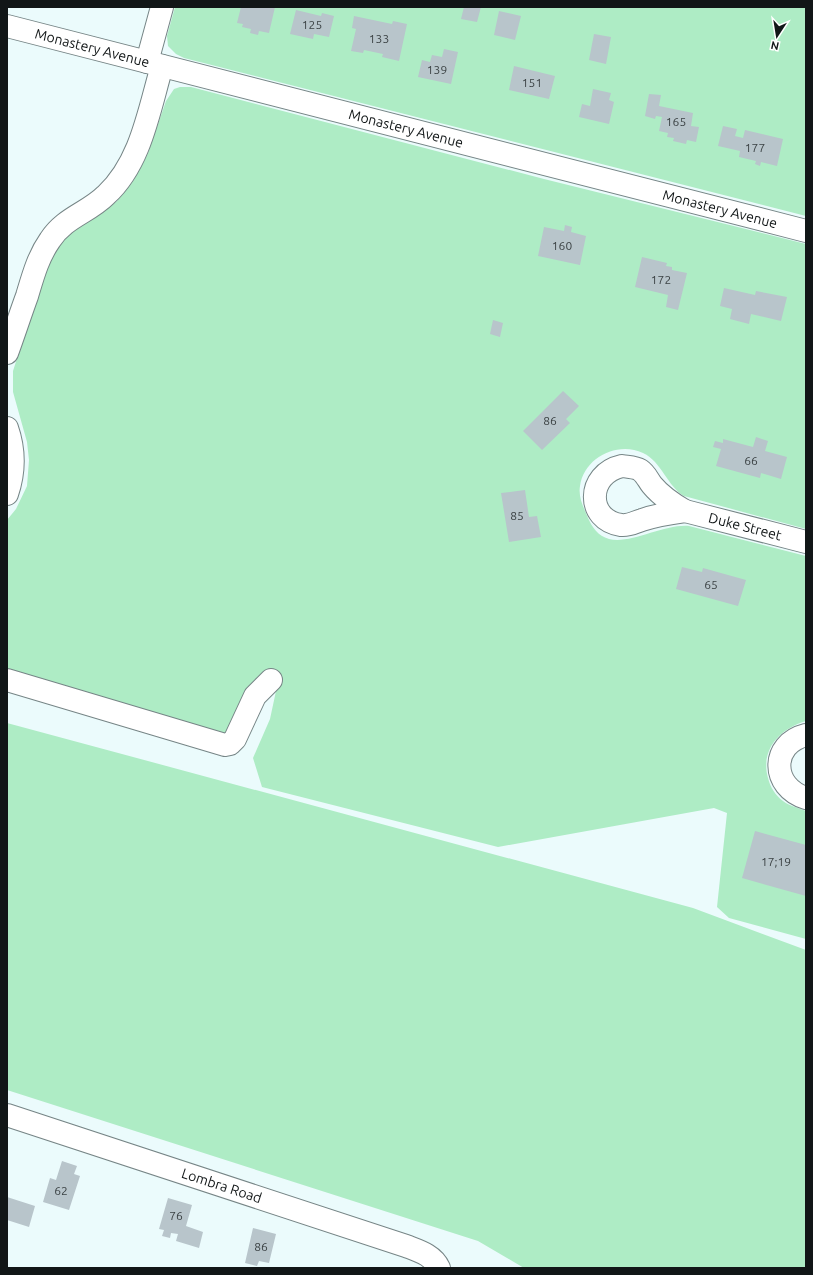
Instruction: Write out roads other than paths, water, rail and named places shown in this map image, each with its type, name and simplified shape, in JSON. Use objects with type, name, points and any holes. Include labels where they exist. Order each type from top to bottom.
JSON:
[{"type":"street","points":[[7,353],[14,311],[50,240],[71,218],[99,202],[108,194],[131,163],[140,141],[154,64],[162,7]]},
{"type":"street","name":"Monastery Avenue","points":[[7,26],[806,231]]},
{"type":"street","points":[[7,428],[12,444],[14,464],[7,494]]},
{"type":"street","name":"Duke Street","points":[[685,511],[806,542]]},
{"type":"street","points":[[7,680],[225,745],[230,744],[235,739],[256,696],[271,680]]},
{"type":"street","points":[[806,735],[798,737],[788,743],[782,752],[780,762],[780,772],[783,781],[793,792],[806,798]]},
{"type":"street","name":"Lombra Road","points":[[7,1115],[406,1246],[424,1253],[436,1264]]}]
